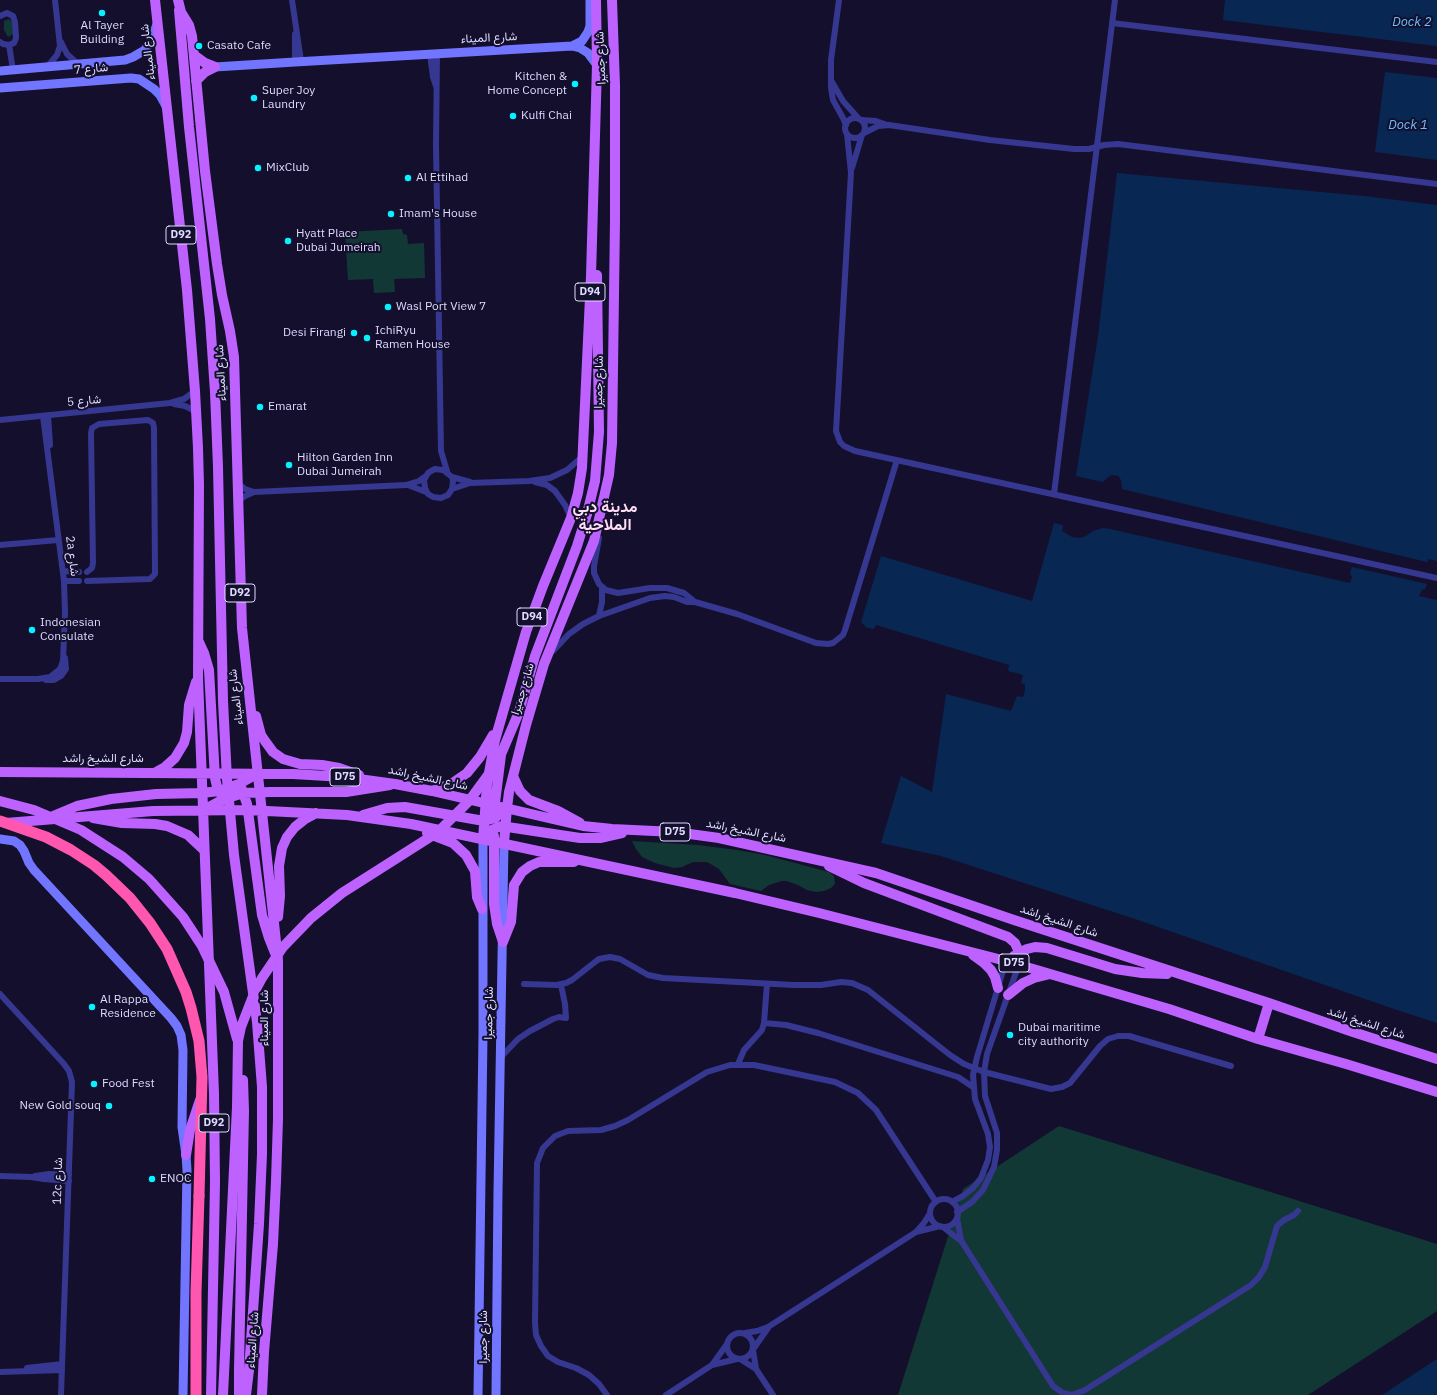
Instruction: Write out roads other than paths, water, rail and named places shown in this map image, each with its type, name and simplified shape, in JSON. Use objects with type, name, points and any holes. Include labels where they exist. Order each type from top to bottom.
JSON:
[{"type":"highway","points":[[0,822],[46,837],[71,850],[98,868],[118,886],[140,910],[167,949],[186,992],[199,1042],[202,1077],[196,1292],[196,1395]]},
{"type":"main road","name":"شارع الميناء","points":[[155,0],[187,290],[195,391],[199,485],[197,638],[202,810],[213,1070],[215,1182],[211,1395]]},
{"type":"main road","name":"شارع جميرا","points":[[501,719],[528,626],[571,518],[578,493],[583,456],[597,65],[596,0]]},
{"type":"main road","name":"شارع جميرا","points":[[504,843],[494,823],[506,808],[526,725],[544,664],[589,556],[608,486],[612,442],[615,224],[615,93],[612,0]]},
{"type":"main road","name":"شارع الميناء","points":[[178,1],[181,12],[191,30],[205,171],[219,280],[233,344],[242,628],[261,810],[276,927],[278,960],[279,1066],[277,1166],[273,1244],[264,1340],[262,1395]]},
{"type":"main road","points":[[178,1],[213,356],[218,467],[223,701],[227,779],[234,855],[257,1022],[262,1087],[262,1154],[259,1224],[244,1370],[239,1395]]},
{"type":"main road","points":[[194,55],[205,63],[215,67]]},
{"type":"main road","points":[[196,81],[205,72],[215,67]]},
{"type":"main road","points":[[198,215],[207,240],[215,287],[222,316],[233,344]]},
{"type":"main road","points":[[223,1395],[238,1041],[246,1015],[255,991],[269,967],[283,947],[311,918],[363,879],[438,832],[469,801],[487,778],[502,752],[519,712],[535,656],[577,546],[595,481],[599,432],[597,269],[592,237]]},
{"type":"main road","points":[[197,638],[207,662],[210,678],[214,773],[221,795],[242,810]]},
{"type":"main road","points":[[154,773],[170,763],[182,748],[187,732],[190,698],[198,678]]},
{"type":"main road","points":[[247,683],[261,735],[269,747],[278,755],[294,763],[343,769],[370,780]]},
{"type":"main road","points":[[432,791],[451,784],[467,773],[476,763],[489,743],[501,719]]},
{"type":"main road","points":[[501,719],[502,742],[490,804],[494,823],[494,904],[497,924],[503,942]]},
{"type":"main road","name":"شارع الشيخ راشد","points":[[0,772],[258,773],[319,775],[396,784],[583,826],[675,832],[719,838],[813,858],[890,877],[949,898],[1437,1059]]},
{"type":"main road","points":[[0,777],[26,772]]},
{"type":"main road","points":[[230,773],[242,789],[242,810],[262,915],[278,960]]},
{"type":"main road","points":[[242,789],[258,773]]},
{"type":"main road","points":[[513,775],[517,788],[529,800],[567,815],[583,826]]},
{"type":"main road","points":[[45,820],[77,806],[99,800],[156,794],[202,793],[221,795],[242,789],[260,792],[346,792],[396,784]]},
{"type":"main road","points":[[202,810],[221,795]]},
{"type":"main road","points":[[0,801],[34,810],[65,823],[95,838],[123,857],[149,879],[176,908],[202,946],[217,976],[229,1008],[235,1031],[241,1059],[244,1094],[244,1370],[246,1395]]},
{"type":"main road","points":[[361,816],[386,808],[405,807],[590,838],[610,836],[630,830]]},
{"type":"main road","name":"D75","points":[[0,822],[45,820],[153,811],[261,810],[361,816],[411,824],[584,860],[819,913],[1019,964],[1168,1009],[1258,1039],[1437,1092]]},
{"type":"main road","points":[[276,927],[280,906],[279,866],[282,848],[287,837],[295,826],[316,813]]},
{"type":"main road","points":[[86,816],[112,822],[155,824],[172,827],[188,835],[204,850]]},
{"type":"main road","points":[[483,839],[494,823]]},
{"type":"main road","points":[[411,824],[429,834],[453,843],[466,855],[474,871],[477,897],[482,909]]},
{"type":"main road","points":[[813,858],[864,883],[1008,937],[1015,944],[1019,952],[1019,964]]},
{"type":"main road","points":[[503,942],[511,922],[514,885],[522,872],[539,862],[584,860]]},
{"type":"main road","points":[[1006,961],[1019,952],[1035,947],[1047,948],[1115,969],[1142,973],[1178,974]]},
{"type":"main road","points":[[962,950],[977,958],[991,970],[998,988]]},
{"type":"main road","points":[[1008,995],[1023,983],[1034,978],[1051,974]]},
{"type":"main road","points":[[1258,1039],[1269,1003]]},
{"type":"main road","points":[[186,1155],[190,1130],[202,1094],[213,1070]]},
{"type":"main road","points":[[263,1379],[266,1395]]},
{"type":"street","points":[[47,67],[57,55],[60,41],[55,0]]},
{"type":"street","points":[[292,0],[298,61]]},
{"type":"street","points":[[572,46],[582,41],[588,32],[590,26],[590,0]]},
{"type":"street","points":[[839,0],[831,60],[831,88],[833,100],[846,125],[851,173],[836,431],[840,442],[849,449],[897,460],[1437,578]]},
{"type":"street","points":[[1054,494],[1115,0]]},
{"type":"street","points":[[0,16],[7,13],[15,19],[16,38],[14,43],[9,45],[0,42]]},
{"type":"street","points":[[1112,22],[1437,62]]},
{"type":"street","name":"شارع 7","points":[[0,71],[125,60],[145,50],[155,34],[158,23]]},
{"type":"street","points":[[60,41],[67,54],[78,64]]},
{"type":"street","points":[[9,45],[13,70]]},
{"type":"street","points":[[572,46],[580,48],[588,53],[597,65]]},
{"type":"street","name":"شارع الميناء","points":[[215,67],[572,46]]},
{"type":"street","points":[[237,483],[245,489],[254,492],[406,485],[419,481],[435,469],[441,451],[436,88],[433,76],[434,54]]},
{"type":"street","name":"شارع 7","points":[[0,88],[132,78],[139,79],[154,89],[160,95],[168,111]]},
{"type":"street","points":[[831,81],[843,101],[861,119],[865,126],[851,173]]},
{"type":"street","points":[[846,125],[852,118],[990,140],[1074,149],[1089,149],[1118,144],[1437,184]]},
{"type":"street","points":[[847,134],[853,138],[860,137],[878,126],[889,125]]},
{"type":"street","name":"شارع 5","points":[[0,420],[170,403],[184,399],[195,391]]},
{"type":"street","name":"شارع 5","points":[[170,403],[185,406],[196,412]]},
{"type":"street","name":"2a شارع","points":[[0,679],[38,679],[50,677],[64,673],[66,665],[64,652],[64,581],[58,540],[45,416]]},
{"type":"street","points":[[87,581],[150,579],[155,574],[154,428],[153,423],[148,420],[99,424],[92,428],[93,564],[92,568],[88,572]]},
{"type":"street","points":[[441,451],[447,471],[452,476],[461,480],[475,483]]},
{"type":"street","points":[[452,489],[466,484],[529,481],[550,478],[562,473],[583,456]]},
{"type":"street","points":[[544,664],[554,649],[569,634],[583,624],[599,616],[660,596],[669,596],[687,602],[695,602],[737,614],[816,643],[828,644],[838,639],[845,630],[897,460]]},
{"type":"street","points":[[435,469],[447,471]]},
{"type":"street","points":[[426,476],[424,484],[426,492]]},
{"type":"street","points":[[406,485],[426,492],[433,498],[441,498],[448,495],[454,485],[452,476]]},
{"type":"street","points":[[529,481],[547,485],[555,491],[565,505],[571,518]]},
{"type":"street","points":[[238,501],[254,492]]},
{"type":"street","points":[[599,523],[599,537],[594,570],[597,581],[602,587],[618,593],[656,587],[667,588],[684,593],[695,602]]},
{"type":"street","points":[[0,545],[58,540]]},
{"type":"street","points":[[63,571],[79,572]]},
{"type":"street","points":[[64,581],[79,581]]},
{"type":"street","points":[[599,616],[602,602],[602,587]]},
{"type":"street","points":[[0,839],[14,841],[20,845],[34,870],[168,1014],[177,1026],[181,1035],[183,1045],[182,1127],[186,1155],[183,1395]]},
{"type":"street","name":"شارع جميرا","points":[[478,1395],[483,1035],[483,839]]},
{"type":"street","name":"شارع جميرا","points":[[496,1395],[504,843]]},
{"type":"street","points":[[524,984],[561,985],[572,980],[599,959],[610,957],[620,959],[642,972],[656,977],[808,986],[847,982],[868,990],[954,1058],[974,1069],[1046,1088],[1062,1088],[1074,1079],[1104,1042],[1113,1037],[1124,1035],[1231,1066]]},
{"type":"street","points":[[952,1202],[968,1192],[977,1183],[984,1172],[988,1160],[990,1147],[988,1134],[977,1105],[973,1087],[974,1069],[1006,961]]},
{"type":"street","points":[[916,1232],[951,1225],[954,1223],[957,1214],[972,1202],[983,1190],[992,1175],[996,1158],[997,1133],[985,1096],[984,1072],[987,1054],[1019,964]]},
{"type":"street","points":[[738,1064],[744,1050],[760,1033],[764,1023],[767,984]]},
{"type":"street","points":[[501,1057],[524,1035],[543,1023],[559,1018],[566,1018],[561,985]]},
{"type":"street","name":"12c شارع","points":[[0,994],[64,1064],[70,1075],[72,1086],[61,1395]]},
{"type":"street","points":[[764,1023],[792,1026],[818,1033],[958,1077],[973,1087]]},
{"type":"street","points":[[607,1395],[599,1384],[588,1375],[548,1356],[536,1335],[537,1169],[540,1153],[550,1139],[560,1134],[572,1131],[601,1130],[615,1126],[628,1120],[707,1072],[738,1064],[754,1065],[835,1082],[858,1093],[871,1104],[879,1114],[936,1202]]},
{"type":"street","points":[[0,1176],[32,1176],[44,1179],[69,1178]]},
{"type":"street","points":[[666,1395],[712,1364],[732,1335],[757,1331],[768,1327],[916,1232],[936,1202],[942,1200],[952,1202],[957,1208],[958,1229],[962,1242],[1053,1386],[1063,1393],[1072,1395],[1085,1390],[1251,1285],[1259,1277],[1265,1267],[1277,1226],[1298,1211]]},
{"type":"street","points":[[930,1213],[931,1220],[962,1242]]},
{"type":"street","points":[[712,1364],[748,1357],[768,1327]]},
{"type":"street","points":[[745,1333],[752,1339],[756,1369],[773,1395]]},
{"type":"street","points":[[727,1344],[729,1353],[756,1369]]},
{"type":"street","points":[[0,1372],[62,1367]]},
{"type":"water","name":"Dock 2","points":[[1225,0],[1437,0],[1437,46],[1223,20]]},
{"type":"water","name":"Dock 1","points":[[1385,72],[1437,78],[1437,160],[1375,152]]},
{"type":"water","points":[[1117,173],[1364,196],[1437,205],[1437,561],[1428,559],[1427,562],[1122,489],[1121,480],[1118,476],[1112,475],[1103,482],[1076,476],[1098,336]]},
{"type":"water","points":[[1054,523],[1063,525],[1062,531],[1072,537],[1080,538],[1093,531],[1103,528],[1110,529],[1350,583],[1352,577],[1350,573],[1352,567],[1427,584],[1419,596],[1437,600],[1437,1023],[1138,920],[941,856],[881,843],[901,776],[932,792],[946,694],[1011,711],[1017,696],[1023,697],[1025,684],[1021,683],[1023,675],[1008,671],[1009,665],[876,625],[874,629],[867,628],[861,622],[881,556],[1032,601]]},
{"type":"water","points":[[1437,1359],[1437,1395],[1382,1395]]},
{"type":"place","name":"Al Tayer Building","points":[[102,13]]},
{"type":"place","name":"Casato Cafe","points":[[199,46]]},
{"type":"place","name":"Kitchen & Home Concept","points":[[575,84]]},
{"type":"place","name":"Super Joy Laundry","points":[[254,98]]},
{"type":"place","name":"Kulfi Chai","points":[[513,116]]},
{"type":"place","name":"MixClub","points":[[258,168]]},
{"type":"place","name":"Al Ettihad","points":[[408,178]]},
{"type":"place","name":"Imam's House","points":[[391,214]]},
{"type":"place","name":"Hyatt Place Dubai Jumeirah","points":[[288,241]]},
{"type":"place","name":"Wasl Port View 7","points":[[388,307]]},
{"type":"place","name":"Desi Firangi","points":[[354,333]]},
{"type":"place","name":"IchiRyu Ramen House","points":[[367,338]]},
{"type":"place","name":"Emarat","points":[[260,407]]},
{"type":"place","name":"Hilton Garden Inn Dubai Jumeirah","points":[[289,465]]},
{"type":"place","name":"Indonesian Consulate","points":[[32,630]]},
{"type":"place","name":"Al Rappa Residence","points":[[92,1007]]},
{"type":"place","name":"Dubai maritime city authority","points":[[1010,1035]]},
{"type":"place","name":"Food Fest","points":[[94,1084]]},
{"type":"place","name":"New Gold souq","points":[[109,1106]]},
{"type":"place","name":"ENOC","points":[[152,1179]]},
{"type":"district","name":"مدينة دبي الملاحية","points":[[605,516]]}]
